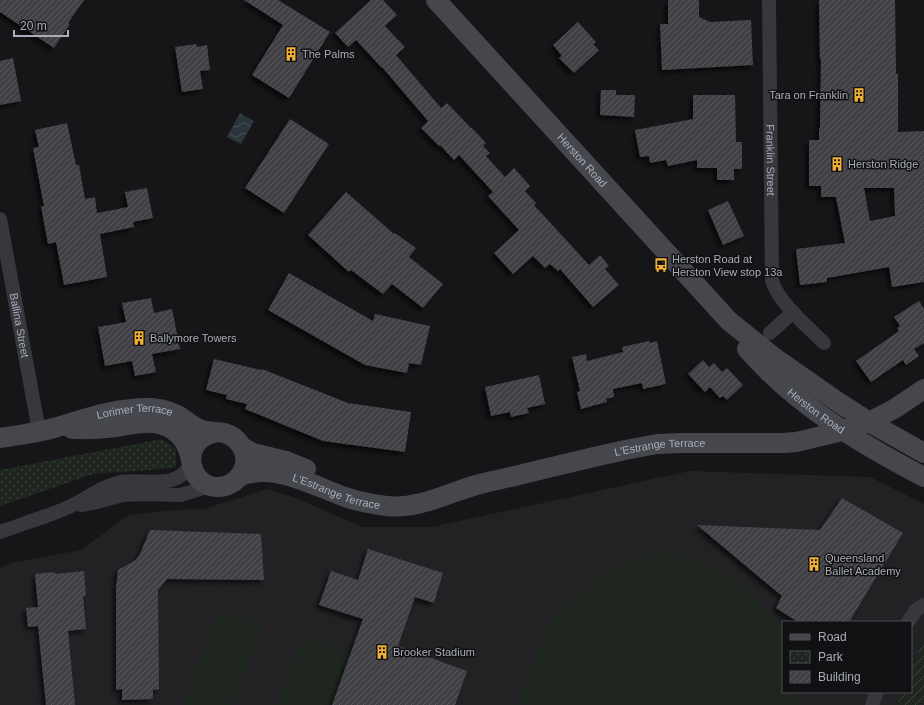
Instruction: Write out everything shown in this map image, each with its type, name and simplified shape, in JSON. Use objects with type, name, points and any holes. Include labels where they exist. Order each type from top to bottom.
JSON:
[{"type":"street","name":"Herston Road","points":[[436,0],[729,321],[759,346],[868,422],[924,453]]},
{"type":"street","name":"Franklin Street","points":[[769,0],[773,285],[794,312],[824,343]]},
{"type":"street","name":"Ballina Street","points":[[0,219],[46,430]]},
{"type":"street","points":[[770,333],[794,312]]},
{"type":"street","name":"Herston Road","points":[[729,321],[734,332],[743,345],[770,373],[808,405],[843,431],[880,454],[924,477]]},
{"type":"street","name":"L'Estrange Terrace","points":[[0,532],[71,506],[98,490],[112,484],[125,482],[164,482],[184,474],[191,461],[192,452],[197,442],[207,435],[214,433],[230,435],[237,440],[242,447],[253,453],[286,461],[346,484],[370,491],[395,494],[430,495],[657,444],[710,442],[796,442],[843,431],[868,422],[894,409],[924,389]]},
{"type":"street","name":"Lorimer Terrace","points":[[0,438],[46,430],[104,413],[134,408],[164,409],[172,412],[203,431],[214,433]]},
{"type":"street","name":"Lorimer Terrace","points":[[46,430],[100,429],[138,423],[159,423],[170,428],[183,440],[188,449],[191,461]]},
{"type":"street","points":[[240,476],[245,464],[242,447]]},
{"type":"street","points":[[191,461],[193,470],[200,480],[216,487]]},
{"type":"street","name":"L'Estrange Terrace","points":[[71,506],[97,502],[123,495],[181,495],[202,488],[227,485],[234,482],[240,476],[251,473],[277,473],[288,475],[351,499],[364,503],[387,506],[412,506],[430,495]]},
{"type":"street","points":[[909,621],[916,610],[924,605]]},
{"type":"street","points":[[872,705],[877,693]]},
{"type":"shaded area","points":[[690,471],[870,477],[924,504],[924,705],[0,705],[0,568],[11,563],[81,550],[129,515],[176,510],[204,509],[267,489],[293,497],[362,527],[432,527]]},
{"type":"green space","points":[[162,439],[176,449],[176,467],[93,474],[0,506],[0,470]]},
{"type":"green space","points":[[663,548],[736,577],[782,627],[782,693],[798,693],[800,705],[517,705],[548,624],[602,574]]},
{"type":"green space","points":[[218,609],[263,624],[233,705],[183,705]]},
{"type":"green space","points":[[303,635],[350,654],[331,705],[276,705]]},
{"type":"green space","points":[[924,638],[924,698],[921,705],[897,705],[902,693],[912,693],[912,666]]},
{"type":"water","points":[[240,113],[254,121],[241,144],[227,137]]},
{"type":"building","points":[[0,0],[84,0],[68,23],[70,24],[54,48],[0,12]]},
{"type":"building","name":"The Palms","points":[[244,0],[278,0],[330,32],[289,98],[252,75],[283,25]]},
{"type":"building","points":[[371,0],[383,0],[397,15],[385,26],[405,47],[396,55],[441,108],[447,103],[486,143],[483,146],[490,153],[486,156],[505,177],[514,168],[530,186],[525,191],[536,203],[534,205],[589,265],[600,255],[609,266],[605,269],[619,285],[593,307],[560,269],[558,271],[550,264],[545,268],[533,256],[513,274],[494,253],[519,230],[488,196],[493,192],[459,155],[454,160],[421,128],[428,121],[382,67],[356,40],[348,47],[335,33]]},
{"type":"building","points":[[668,0],[699,0],[699,17],[710,22],[751,20],[753,65],[662,70],[660,24],[668,24]]},
{"type":"building","points":[[819,0],[895,0],[896,74],[898,74],[898,132],[924,131],[924,282],[892,287],[889,267],[827,278],[827,282],[800,285],[796,249],[845,243],[836,197],[821,197],[821,186],[809,186],[809,140],[819,140]],"holes":[[[864,188],[894,188],[895,216],[870,221]]]},
{"type":"building","points":[[578,22],[596,42],[593,44],[599,50],[574,73],[559,58],[562,56],[553,45]]},
{"type":"building","points":[[196,44],[197,47],[207,45],[210,70],[200,71],[203,89],[182,92],[175,47]]},
{"type":"building","points":[[13,58],[21,101],[0,105],[0,61]]},
{"type":"building","points":[[601,90],[616,90],[616,95],[635,95],[634,117],[600,115]]},
{"type":"building","points":[[693,95],[735,95],[736,142],[742,142],[742,169],[734,169],[734,180],[717,180],[717,168],[697,168],[697,160],[668,166],[666,160],[650,163],[649,156],[640,157],[635,130],[693,119]]},
{"type":"building","points":[[290,119],[329,144],[284,213],[245,188]]},
{"type":"building","points":[[67,123],[76,165],[79,165],[85,199],[95,197],[97,213],[128,207],[125,192],[147,188],[153,218],[133,222],[134,227],[100,234],[107,277],[64,285],[56,242],[48,244],[41,206],[44,206],[33,148],[39,147],[35,130]]},
{"type":"building","points":[[346,192],[394,234],[395,233],[416,248],[409,257],[443,284],[423,308],[392,284],[383,294],[351,270],[349,272],[308,235]]},
{"type":"building","points":[[728,201],[744,236],[723,245],[708,210]]},
{"type":"building","points":[[289,273],[373,321],[375,314],[430,326],[421,365],[409,363],[407,373],[365,365],[268,310]]},
{"type":"building","name":"Ballymore Towers","points":[[151,298],[154,313],[172,309],[180,349],[152,354],[156,372],[135,376],[132,361],[105,366],[98,327],[126,322],[122,303]]},
{"type":"building","points":[[919,301],[924,309],[924,343],[914,349],[919,356],[906,365],[903,360],[871,382],[856,361],[899,331],[897,328],[900,326],[894,317]]},
{"type":"building","points":[[649,341],[650,343],[657,341],[666,384],[643,389],[642,383],[613,389],[614,397],[606,399],[607,402],[581,409],[577,392],[580,391],[572,357],[586,354],[587,361],[623,352],[622,347]]},
{"type":"building","points":[[214,359],[262,369],[348,403],[411,412],[405,452],[323,441],[245,409],[247,404],[226,399],[227,395],[206,390]]},
{"type":"building","points":[[703,360],[709,367],[714,363],[722,372],[727,368],[743,385],[727,400],[723,396],[720,398],[710,387],[705,392],[688,374]]},
{"type":"building","points":[[539,375],[545,404],[527,408],[529,413],[511,417],[510,412],[491,416],[485,387]]},
{"type":"building","name":"Queensland Ballet Academy","points":[[842,498],[903,533],[850,621],[796,621],[776,608],[782,596],[697,525],[820,530]]},
{"type":"building","points":[[150,530],[261,534],[264,580],[167,579],[158,590],[159,689],[153,690],[153,699],[122,700],[122,689],[116,690],[116,588],[118,570],[136,560]]},
{"type":"building","points":[[368,549],[443,573],[434,603],[415,597],[398,646],[467,671],[455,705],[332,705],[363,619],[319,605],[331,571],[358,580]]},
{"type":"building","points":[[84,571],[86,596],[83,596],[86,629],[68,631],[75,705],[46,705],[38,626],[28,627],[26,608],[38,607],[35,574],[55,572],[55,574]]},
{"type":"place","name":"The Palms","points":[[291,54]]},
{"type":"place","name":"Tara on Franklin","points":[[859,95]]},
{"type":"place","name":"Herston Ridge","points":[[837,164]]},
{"type":"place","name":"Herston Road at Herston View stop 13a","points":[[661,265]]},
{"type":"place","name":"Ballymore Towers","points":[[139,338]]},
{"type":"place","name":"Queensland Ballet Academy","points":[[814,564]]},
{"type":"place","name":"Brooker Stadium","points":[[382,652]]}]
